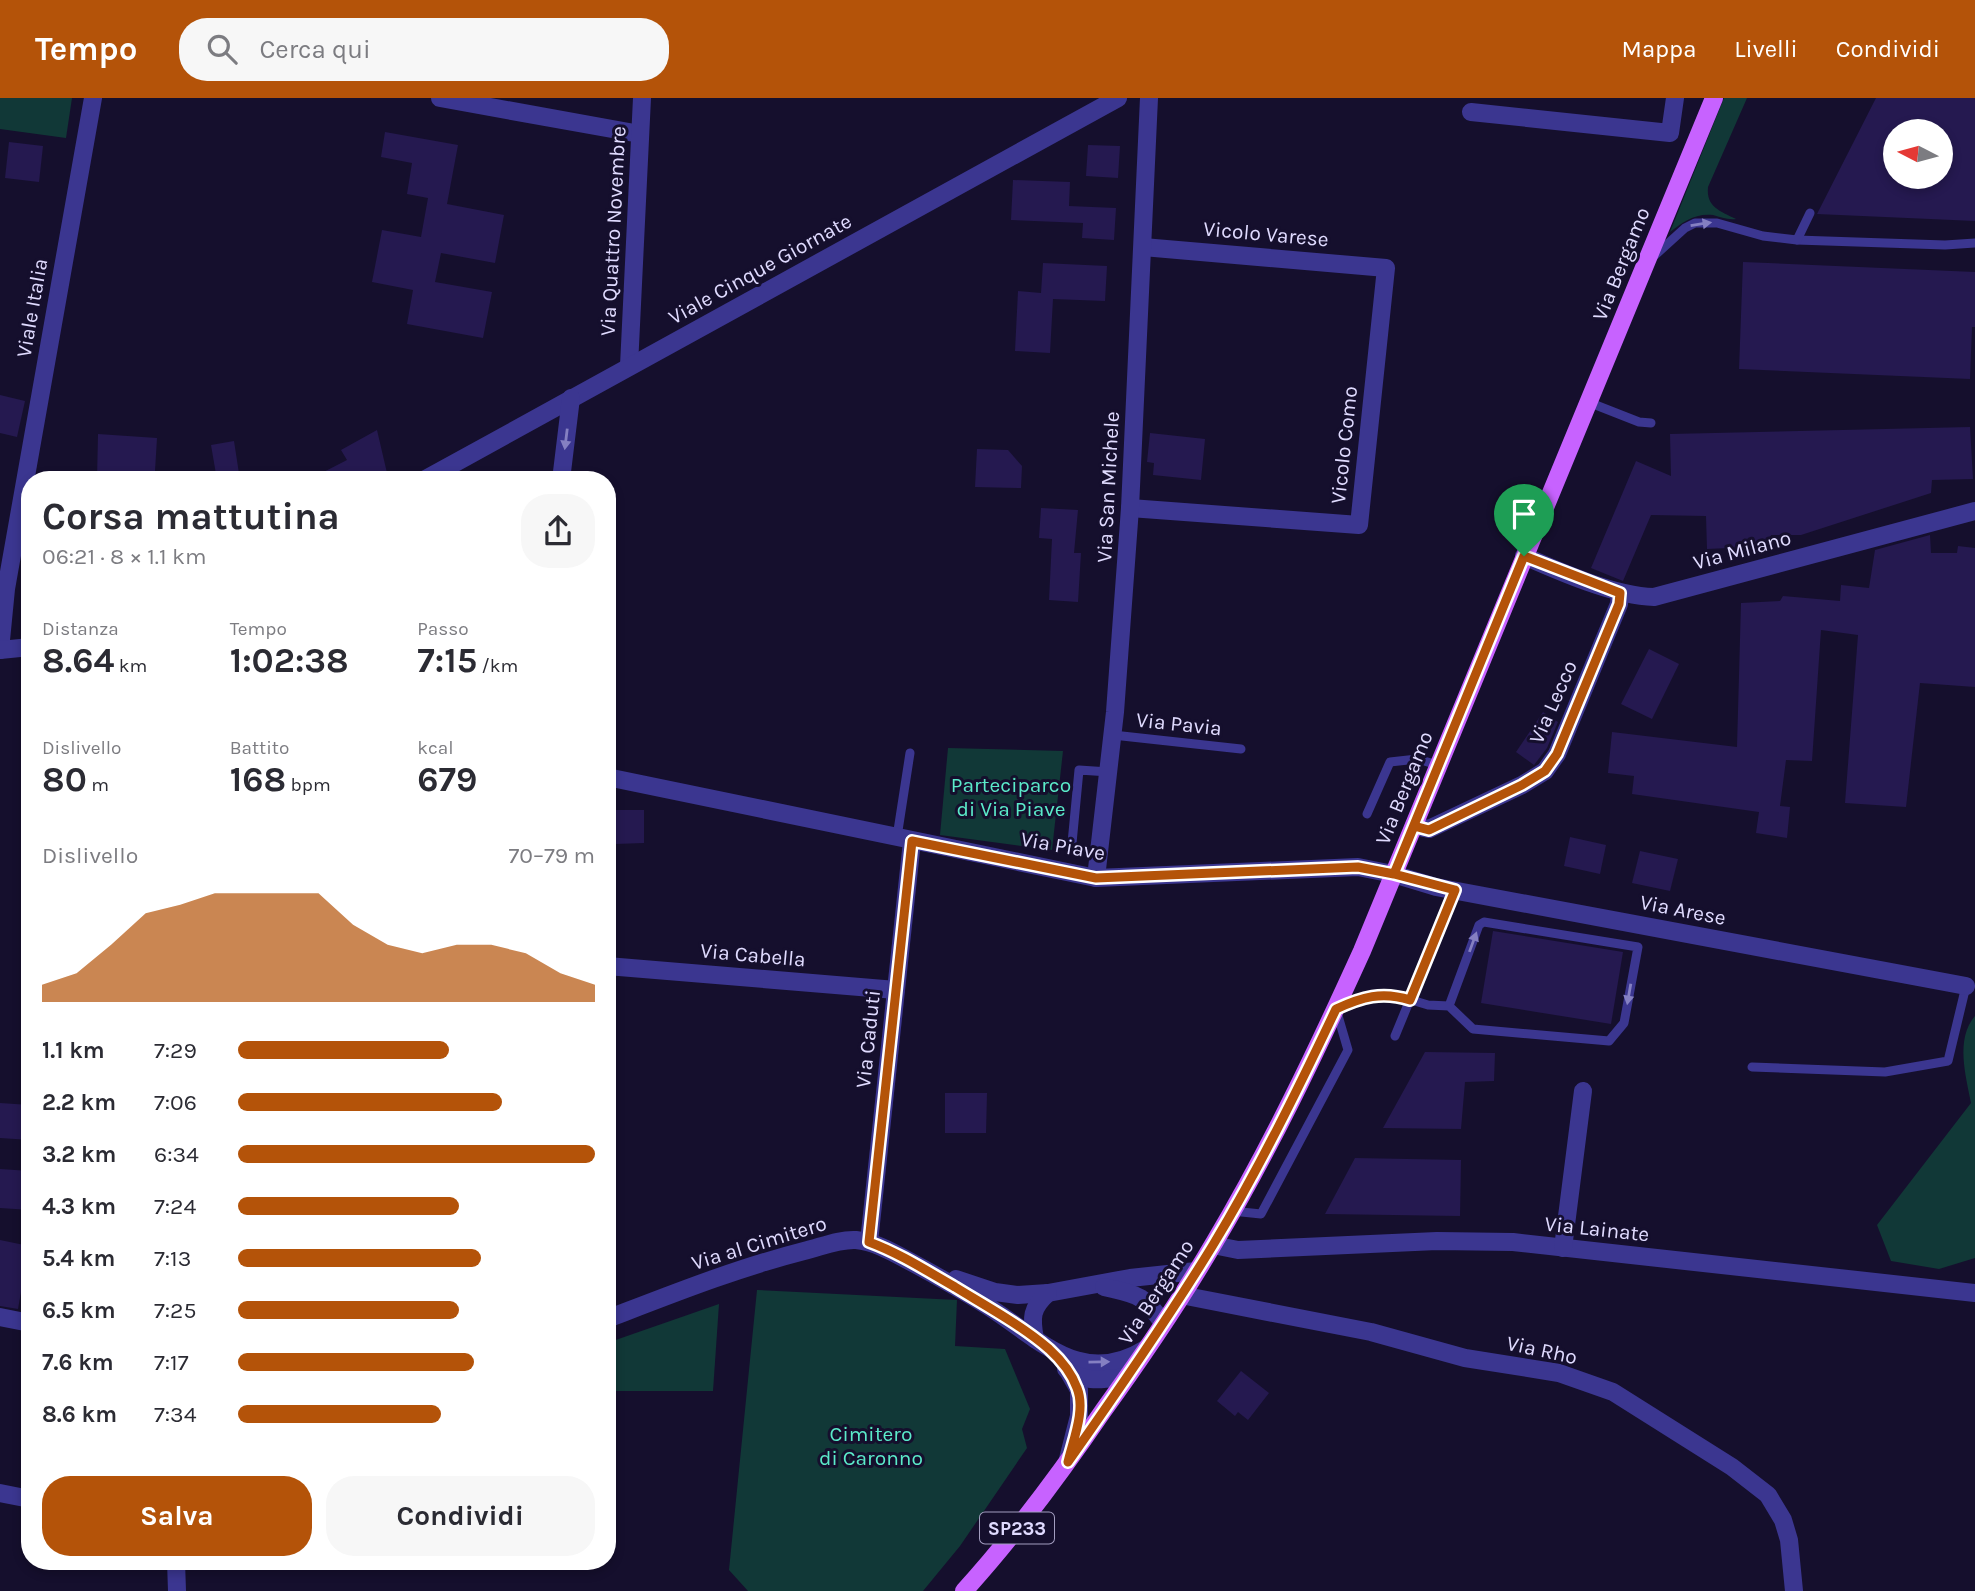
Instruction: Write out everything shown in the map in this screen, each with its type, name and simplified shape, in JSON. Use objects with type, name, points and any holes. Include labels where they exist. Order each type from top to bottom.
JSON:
[{"type":"main road","name":"Via Bergamo","points":[[964,1591],[999,1552],[1068,1462],[1147,1348],[1213,1245],[1267,1149],[1336,1009],[1394,874],[1714,98]]},
{"type":"street","name":"Viale Italia","points":[[27,471],[93,98]]},
{"type":"street","points":[[440,98],[640,134]]},
{"type":"street","name":"Via Quattro Novembre","points":[[629,366],[642,98]]},
{"type":"street","name":"Viale Cinque Giornate","points":[[440,471],[1118,98]]},
{"type":"street","name":"Via San Michele","points":[[1096,878],[1113,735],[1130,508],[1149,98]]},
{"type":"street","points":[[1471,112],[1670,133],[1675,98]]},
{"type":"street","name":"Vicolo Varese","points":[[1143,247],[1385,268]]},
{"type":"street","name":"Vicolo Como","points":[[1130,508],[1359,525],[1385,268]]},
{"type":"street","points":[[562,471],[571,398]]},
{"type":"street","name":"Viale Italia","points":[[0,650],[6,589],[21,504]]},
{"type":"street","name":"Via Milano","points":[[1524,556],[1620,593],[1654,597],[1975,511]]},
{"type":"street","name":"Via Lecco","points":[[1414,826],[1429,830],[1545,771],[1557,754],[1619,604],[1620,593]]},
{"type":"street","points":[[0,650],[21,648]]},
{"type":"street","name":"Via Piave","points":[[616,779],[1096,878],[1358,867],[1394,874]]},
{"type":"street","name":"Via Caduti","points":[[869,1242],[896,990],[904,839]]},
{"type":"street","name":"Via Arese","points":[[1394,874],[1455,890],[1966,986]]},
{"type":"street","name":"Via Cabella","points":[[616,968],[896,990]]},
{"type":"street","points":[[1563,1248],[1583,1091]]},
{"type":"street","name":"Via Lainate","points":[[1213,1245],[1227,1249],[1252,1250],[1476,1240],[1975,1293]]},
{"type":"street","name":"Via al Cimitero","points":[[616,1315],[710,1280],[838,1242],[869,1242],[923,1268]]},
{"type":"street","points":[[923,1268],[995,1292],[1018,1295],[1196,1271]]},
{"type":"street","points":[[923,1268],[991,1308],[1043,1345],[1071,1359],[1102,1364],[1147,1348]]},
{"type":"street","points":[[1097,1286],[1141,1298],[1149,1303],[1163,1323]]},
{"type":"street","points":[[1048,1293],[1037,1302],[1031,1321],[1043,1345],[1077,1378],[1127,1377]]},
{"type":"street","name":"Via Rho","points":[[1181,1295],[1371,1332],[1465,1359],[1559,1373],[1613,1392],[1732,1466],[1768,1495],[1783,1520],[1789,1540],[1794,1591]]},
{"type":"street","points":[[0,1317],[21,1321]]},
{"type":"street","points":[[1067,1369],[1079,1390],[1079,1416],[1068,1462]]},
{"type":"street","points":[[0,1493],[21,1497]]},
{"type":"street","points":[[176,1570],[177,1591]]},
{"type":"lane","points":[[1797,240],[1810,213]]},
{"type":"lane","points":[[1646,262],[1685,228],[1695,223],[1717,223],[1763,236],[1797,240],[1945,245],[1975,243]]},
{"type":"lane","points":[[1588,402],[1639,422],[1651,423]]},
{"type":"lane","name":"Via Pavia","points":[[1113,735],[1241,749]]},
{"type":"lane","points":[[904,839],[910,753]]},
{"type":"lane","points":[[1367,814],[1390,762],[1417,759],[1438,765]]},
{"type":"lane","points":[[1072,843],[1079,770],[1109,772]]},
{"type":"lane","points":[[1395,1036],[1455,890]]},
{"type":"lane","points":[[1232,1212],[1261,1214],[1348,1050],[1336,1009],[1360,998],[1377,994],[1395,995],[1428,1005],[1449,1006],[1474,1028],[1609,1041],[1624,1023],[1637,947],[1484,922],[1479,925],[1449,1006]]},
{"type":"lane","points":[[1752,1067],[1885,1072],[1948,1061],[1966,986]]},
{"type":"green space","points":[[0,98],[72,98],[66,138],[0,129]]},
{"type":"green space","points":[[1724,98],[1747,98],[1708,187],[1708,194],[1715,208],[1736,219],[1701,215],[1670,232]]},
{"type":"green space","name":"Parteciparco di Via Piave","points":[[948,748],[1063,751],[1052,850],[940,835]]},
{"type":"green space","points":[[1975,1016],[1975,1258],[1939,1269],[1891,1261],[1877,1225],[1971,1103],[1964,1047],[1965,1035]]},
{"type":"green space","name":"Cimitero di Caronno","points":[[757,1290],[957,1300],[955,1346],[1005,1349],[1030,1409],[1022,1429],[1027,1448],[960,1546],[923,1591],[748,1591],[729,1570]]},
{"type":"green space","points":[[719,1304],[713,1391],[616,1391],[616,1340]]},
{"type":"building","points":[[1876,98],[1975,98],[1975,221],[1817,214]]},
{"type":"building","points":[[385,132],[458,145],[447,204],[504,215],[495,263],[441,253],[435,282],[492,292],[483,338],[407,324],[413,290],[372,282],[382,230],[421,237],[428,198],[407,194],[412,163],[381,157]]},
{"type":"building","points":[[9,142],[43,146],[39,182],[5,178]]},
{"type":"building","points":[[1088,145],[1120,146],[1118,178],[1086,176]]},
{"type":"building","points":[[1013,180],[1070,182],[1069,206],[1116,208],[1114,240],[1082,238],[1083,223],[1011,220]]},
{"type":"building","points":[[1743,262],[1975,272],[1975,327],[1972,327],[1970,379],[1739,369]]},
{"type":"building","points":[[1043,263],[1107,266],[1105,301],[1053,299],[1050,353],[1015,351],[1018,291],[1041,293]]},
{"type":"building","points":[[0,395],[25,401],[17,437],[0,433]]},
{"type":"building","points":[[1970,427],[1973,479],[1932,480],[1931,493],[1801,535],[1771,535],[1771,546],[1707,549],[1706,516],[1651,515],[1623,581],[1591,568],[1636,461],[1671,476],[1670,434]]},
{"type":"building","points":[[377,430],[387,471],[326,471],[347,460],[341,450]]},
{"type":"building","points":[[1150,433],[1205,439],[1201,480],[1153,475],[1154,463],[1147,462]]},
{"type":"building","points":[[98,434],[157,438],[155,471],[97,471]]},
{"type":"building","points":[[234,441],[239,471],[215,471],[211,445]]},
{"type":"building","points":[[977,449],[1008,450],[1022,466],[1021,488],[975,487]]},
{"type":"building","points":[[1041,508],[1078,510],[1074,553],[1081,553],[1078,602],[1049,600],[1052,539],[1039,538]]},
{"type":"building","points":[[1930,535],[1931,553],[1957,553],[1958,546],[1975,548],[1975,687],[1920,683],[1906,807],[1845,803],[1858,635],[1821,630],[1812,761],[1786,760],[1780,806],[1790,807],[1787,838],[1756,833],[1759,812],[1632,794],[1634,776],[1608,773],[1612,732],[1737,747],[1741,603],[1780,601],[1783,596],[1840,601],[1841,585],[1869,588],[1875,550]]},
{"type":"building","points":[[1649,649],[1679,664],[1652,719],[1621,704]]},
{"type":"building","points":[[1543,712],[1558,722],[1547,748],[1534,765],[1516,752]]},
{"type":"building","points":[[616,810],[644,810],[644,843],[616,844]]},
{"type":"building","points":[[1570,837],[1606,845],[1600,874],[1564,866]]},
{"type":"building","points":[[1640,851],[1678,859],[1670,891],[1632,883]]},
{"type":"building","points":[[1493,931],[1623,952],[1611,1024],[1481,1003]]},
{"type":"building","points":[[1425,1052],[1495,1053],[1494,1081],[1465,1082],[1461,1129],[1383,1128]]},
{"type":"building","points":[[945,1093],[987,1093],[986,1133],[945,1133]]},
{"type":"building","points":[[0,1103],[21,1104],[21,1139],[0,1138]]},
{"type":"building","points":[[1355,1158],[1461,1160],[1460,1216],[1325,1214]]},
{"type":"building","points":[[0,1169],[21,1170],[21,1209],[0,1208]]},
{"type":"building","points":[[0,1240],[21,1244],[21,1292],[18,1309],[0,1306]]},
{"type":"building","points":[[1241,1371],[1269,1393],[1248,1420],[1238,1412],[1235,1416],[1217,1401]]},
{"type":"route","points":[[1524,556],[1394,874],[1358,867],[1096,878],[912,841],[869,1242],[923,1268],[991,1308],[1050,1350],[1067,1369],[1079,1390],[1079,1416],[1068,1462],[1147,1348],[1213,1245],[1261,1161],[1336,1009],[1377,994],[1395,995],[1410,1000],[1455,890],[1394,874],[1414,826],[1429,830],[1522,785],[1545,771],[1557,754],[1619,604],[1620,593],[1524,556]]}]
